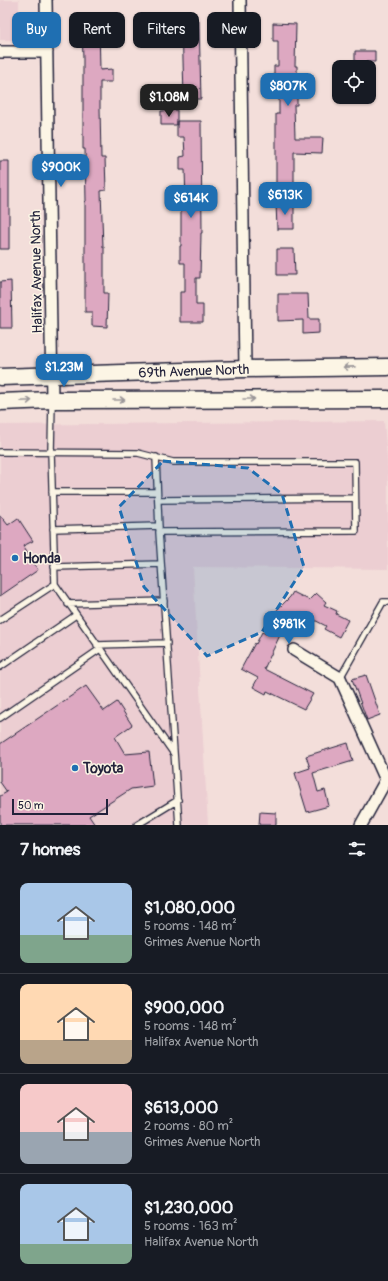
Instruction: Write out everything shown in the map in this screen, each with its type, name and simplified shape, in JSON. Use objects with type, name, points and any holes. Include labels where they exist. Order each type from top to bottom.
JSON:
[{"type":"street","name":"Halifax Avenue North","points":[[46,0],[52,400]]},
{"type":"street","points":[[240,0],[245,369]]},
{"type":"street","points":[[0,52],[47,52]]},
{"type":"street","name":"69th Avenue North","points":[[0,377],[245,369],[388,367]]},
{"type":"street","name":"69th Avenue North","points":[[0,402],[52,400],[388,399]]},
{"type":"street","points":[[294,650],[340,678],[387,780],[361,825]]},
{"type":"lane","points":[[52,400],[51,452],[55,584],[174,756]]},
{"type":"lane","points":[[0,452],[138,453],[173,462],[355,462],[356,531],[53,529]]},
{"type":"lane","points":[[156,457],[161,564],[179,825]]},
{"type":"lane","points":[[52,492],[157,492]]},
{"type":"lane","points":[[158,500],[355,498]]},
{"type":"lane","points":[[54,567],[161,564]]},
{"type":"lane","points":[[0,620],[55,584]]},
{"type":"lane","points":[[68,604],[164,602]]},
{"type":"lane","points":[[340,678],[383,602],[388,602]]},
{"type":"lane","points":[[0,667],[76,615]]},
{"type":"lane","points":[[0,718],[99,647],[167,643]]},
{"type":"lane","points":[[137,825],[178,800]]},
{"type":"highlighted area","points":[[163,461],[248,468],[282,494],[304,567],[262,632],[207,656],[144,587],[119,507]]},
{"type":"shaded area","points":[[0,0],[19,0],[19,12],[12,12],[12,40],[0,40]]},
{"type":"shaded area","points":[[384,421],[388,470],[388,569],[193,567],[208,825],[0,825],[0,425]]},
{"type":"building","points":[[199,20],[201,99],[184,99],[183,48],[199,48]]},
{"type":"building","points":[[273,23],[296,24],[295,66],[297,66],[297,105],[294,105],[295,138],[323,138],[322,153],[294,152],[294,184],[276,184],[276,114],[279,114],[279,85],[274,85],[274,66],[278,66],[278,41],[273,41]]},
{"type":"building","points":[[83,48],[100,48],[100,70],[112,69],[112,82],[100,82],[101,158],[105,158],[106,190],[101,191],[104,247],[104,293],[108,293],[107,327],[92,326],[92,312],[85,312],[86,201],[85,149],[83,149]]},
{"type":"building","points":[[355,51],[375,51],[375,60],[355,60]]},
{"type":"building","points":[[177,110],[177,125],[161,125],[161,111]]},
{"type":"building","points":[[177,121],[201,121],[202,233],[200,278],[196,278],[196,305],[203,305],[203,322],[180,322],[180,292],[185,292],[185,263],[180,263],[181,202],[186,202],[185,170],[180,170],[180,157],[185,156],[184,137],[177,137]]},
{"type":"building","points":[[0,161],[9,161],[9,249],[0,249]]},
{"type":"building","points":[[276,203],[294,203],[294,229],[277,229]]},
{"type":"building","points":[[277,249],[294,249],[295,275],[277,275]]},
{"type":"building","points":[[11,281],[12,328],[0,328],[0,282]]},
{"type":"building","points":[[278,294],[308,294],[309,319],[319,319],[319,333],[303,334],[303,320],[278,321]]},
{"type":"building","name":"Honda","points":[[0,515],[8,525],[18,518],[33,541],[23,546],[38,570],[0,596]]},
{"type":"building","points":[[293,592],[309,600],[316,593],[326,602],[324,605],[337,611],[336,614],[348,620],[339,637],[324,629],[326,626],[299,612],[291,629],[285,635],[281,633],[264,669],[313,694],[304,709],[267,691],[266,694],[253,687],[258,678],[241,669],[262,632],[266,634],[272,622],[278,616],[275,612]]},
{"type":"building","points":[[366,675],[380,715],[367,720],[352,679]]},
{"type":"building","name":"Toyota","points":[[86,686],[104,711],[117,702],[132,725],[115,737],[125,754],[149,752],[153,786],[131,789],[89,816],[95,825],[0,825],[0,796],[7,792],[0,782],[0,744]]},
{"type":"building","points":[[348,743],[353,761],[313,773],[318,792],[325,790],[329,806],[307,812],[295,773],[310,768],[306,756]]},
{"type":"building","points":[[260,812],[276,813],[276,825],[259,825]]},
{"type":"place","name":"Honda","points":[[15,558]]},
{"type":"place","name":"Toyota","points":[[75,768]]}]
